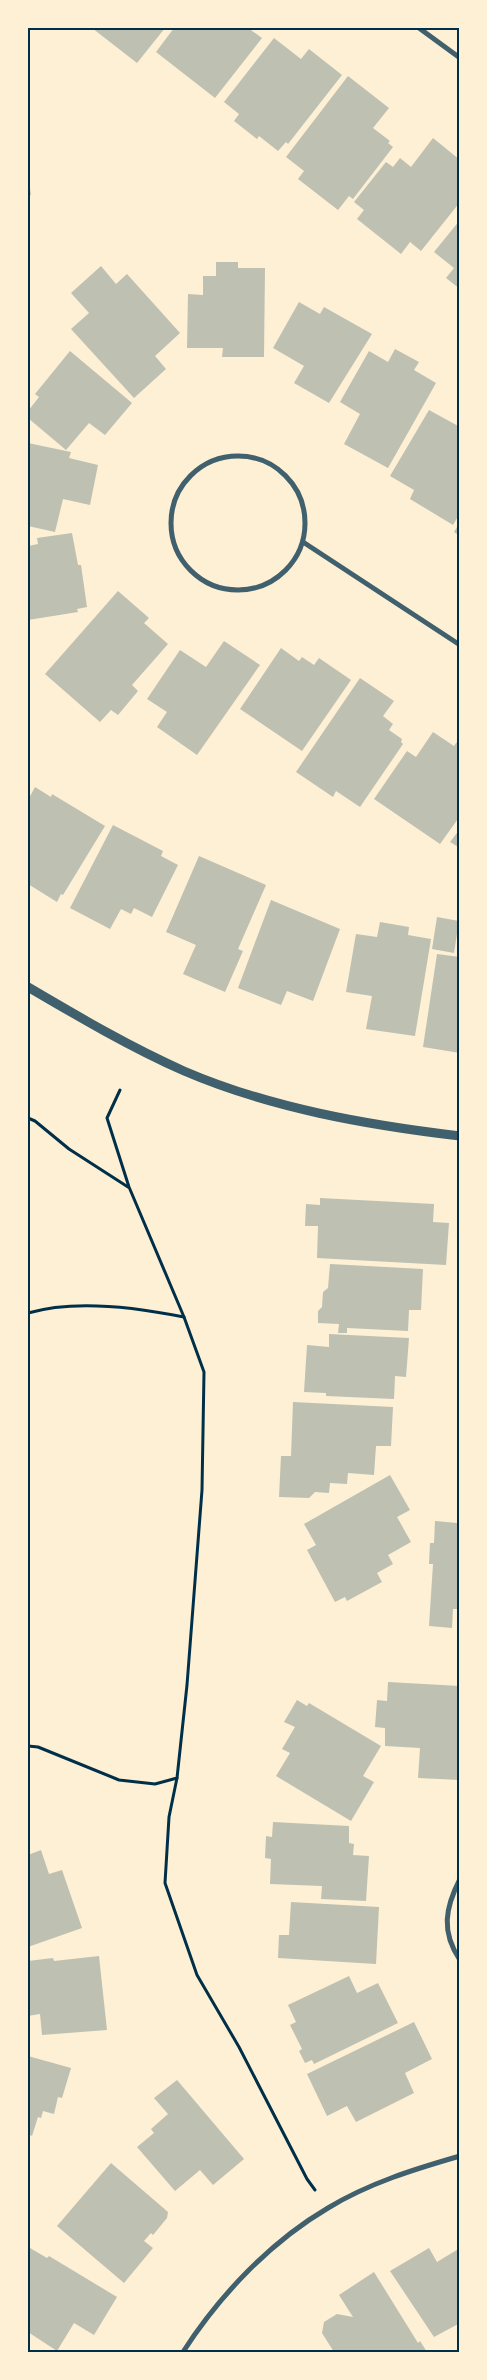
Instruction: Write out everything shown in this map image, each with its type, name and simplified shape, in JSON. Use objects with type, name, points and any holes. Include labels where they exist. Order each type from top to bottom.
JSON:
[{"type":"street","points":[[418,28],[460,58]]},
{"type":"street","points":[[228,456],[250,457],[271,464],[289,479],[300,498],[305,520],[303,542],[293,562],[277,578],[257,588],[236,591],[214,587],[195,576],[180,559],[172,538],[170,516],[176,495],[189,476],[206,463],[228,456]]},
{"type":"street","points":[[303,542],[460,645]]},
{"type":"street","points":[[28,987],[132,1047],[186,1072],[292,1106],[356,1120],[460,1136]]},
{"type":"street","points":[[460,1879],[450,1900],[446,1924],[452,1948],[460,1960]]},
{"type":"street","points":[[183,2352],[242,2277],[286,2236],[328,2207],[409,2171],[460,2156]]},
{"type":"path","points":[[120,1090],[107,1118],[129,1187],[184,1317],[204,1372],[202,1490],[187,1685],[177,1778],[169,1817],[166,1883],[197,1975],[240,2048],[307,2180],[328,2207]]},
{"type":"path","points":[[28,1118],[35,1121],[69,1149],[129,1187]]},
{"type":"path","points":[[28,1313],[49,1307],[118,1307],[184,1317]]},
{"type":"path","points":[[28,1746],[38,1747],[119,1780],[155,1784],[177,1778]]},
{"type":"building","points":[[92,28],[165,28],[137,63]]},
{"type":"building","points":[[174,28],[248,28],[262,38],[215,98],[156,52]]},
{"type":"building","points":[[274,38],[301,59],[309,49],[342,75],[288,144],[286,142],[278,151],[259,136],[257,139],[234,121],[239,114],[224,102]]},
{"type":"building","points":[[348,76],[389,108],[373,128],[390,141],[388,143],[393,147],[353,199],[349,196],[338,210],[298,179],[304,171],[286,157]]},
{"type":"building","points":[[433,138],[460,160],[460,202],[421,251],[410,242],[401,254],[357,219],[364,210],[354,202],[386,162],[393,167],[400,158],[411,167]]},
{"type":"building","points":[[28,176],[31,195],[28,196]]},
{"type":"building","points":[[460,220],[460,289],[446,278],[454,268],[434,252]]},
{"type":"building","points":[[216,262],[238,262],[238,268],[265,268],[264,357],[222,357],[223,348],[187,348],[188,294],[203,295],[203,276],[216,276]]},
{"type":"building","points":[[101,266],[116,284],[127,274],[180,333],[155,356],[166,369],[134,398],[71,329],[89,313],[71,293]]},
{"type":"building","points":[[299,302],[320,314],[324,307],[372,334],[329,403],[294,383],[304,366],[273,348]]},
{"type":"building","points":[[395,349],[419,362],[414,370],[436,383],[388,468],[344,444],[360,414],[340,402],[369,351],[388,362]]},
{"type":"building","points":[[70,351],[132,403],[105,435],[89,423],[66,450],[28,418],[28,411],[39,397],[35,394]]},
{"type":"building","points":[[429,410],[460,427],[460,513],[453,525],[410,499],[414,490],[390,476]]},
{"type":"building","points":[[28,443],[71,452],[69,458],[98,465],[90,505],[63,499],[55,532],[28,526]]},
{"type":"building","points":[[460,522],[460,536],[454,532]]},
{"type":"building","points":[[72,533],[78,565],[81,565],[87,607],[77,609],[78,612],[28,620],[28,546],[38,544],[37,538]]},
{"type":"building","points":[[118,591],[149,618],[144,623],[168,644],[132,685],[138,691],[118,715],[111,710],[100,722],[45,674]]},
{"type":"building","points":[[224,641],[260,665],[197,755],[157,727],[167,712],[147,699],[180,650],[206,667]]},
{"type":"building","points":[[281,648],[299,661],[302,657],[314,665],[319,658],[351,680],[302,751],[240,709]]},
{"type":"building","points":[[360,678],[394,701],[383,716],[393,724],[389,730],[402,739],[401,742],[403,744],[360,807],[336,791],[333,797],[296,772]]},
{"type":"building","points":[[433,732],[454,746],[460,738],[460,816],[440,844],[374,799],[407,751],[416,757]]},
{"type":"building","points":[[35,787],[51,797],[52,794],[105,826],[57,902],[28,884],[28,800]]},
{"type":"building","points":[[113,825],[163,851],[161,856],[178,865],[152,917],[134,908],[131,914],[121,909],[110,929],[70,908]]},
{"type":"building","points":[[460,829],[460,848],[450,842]]},
{"type":"building","points":[[199,856],[266,885],[238,949],[243,951],[225,992],[183,974],[196,945],[166,932]]},
{"type":"building","points":[[271,900],[340,929],[313,1001],[287,991],[281,1005],[238,988]]},
{"type":"building","points":[[437,917],[459,921],[454,953],[432,949]]},
{"type":"building","points":[[380,922],[409,927],[408,935],[431,939],[415,1036],[366,1029],[372,996],[346,992],[356,934],[377,937]]},
{"type":"building","points":[[437,954],[460,957],[460,1053],[423,1047]]},
{"type":"building","points":[[320,1198],[434,1204],[433,1222],[449,1223],[446,1265],[317,1258],[318,1226],[305,1226],[306,1204],[320,1205]]},
{"type":"building","points":[[330,1264],[423,1269],[421,1310],[409,1310],[408,1331],[347,1328],[347,1333],[338,1333],[339,1324],[318,1323],[318,1311],[322,1307],[323,1292],[328,1288]]},
{"type":"building","points":[[329,1334],[409,1338],[406,1377],[395,1376],[394,1399],[326,1396],[326,1393],[304,1392],[307,1345],[329,1347]]},
{"type":"building","points":[[293,1402],[393,1407],[391,1446],[376,1446],[374,1475],[348,1473],[347,1484],[330,1483],[329,1493],[315,1492],[309,1498],[279,1497],[281,1456],[291,1456]]},
{"type":"building","points":[[390,1475],[410,1510],[397,1517],[411,1542],[388,1555],[393,1564],[377,1573],[382,1582],[347,1601],[345,1597],[335,1602],[307,1550],[316,1545],[304,1524]]},
{"type":"building","points":[[457,1509],[460,1509],[460,1609],[453,1609],[452,1628],[429,1626],[433,1564],[429,1564],[430,1543],[434,1543],[435,1521],[457,1523]]},
{"type":"building","points":[[388,1682],[460,1686],[460,1780],[418,1778],[420,1748],[385,1746],[385,1728],[375,1727],[377,1700],[387,1701]]},
{"type":"building","points":[[297,1700],[307,1706],[309,1703],[381,1746],[363,1776],[374,1782],[351,1821],[276,1776],[290,1753],[282,1749],[295,1727],[284,1722]]},
{"type":"building","points":[[273,1822],[349,1826],[349,1843],[354,1844],[353,1855],[369,1856],[366,1901],[321,1899],[322,1886],[270,1884],[271,1859],[265,1858],[266,1836],[272,1837]]},
{"type":"building","points":[[41,1850],[49,1874],[62,1870],[82,1928],[28,1947],[28,1855]]},
{"type":"building","points":[[291,1902],[379,1907],[376,1964],[278,1958],[279,1935],[289,1935]]},
{"type":"building","points":[[99,1956],[107,2030],[42,2035],[40,2014],[28,2016],[28,1961],[53,1958],[54,1961]]},
{"type":"building","points":[[349,1976],[357,1993],[378,1983],[398,2023],[314,2064],[312,2060],[305,2063],[299,2051],[302,2049],[290,2025],[296,2022],[288,2005]]},
{"type":"building","points":[[414,2022],[432,2059],[405,2073],[414,2093],[356,2122],[347,2106],[327,2116],[307,2074]]},
{"type":"building","points":[[28,2056],[71,2068],[62,2098],[58,2097],[54,2114],[43,2111],[41,2118],[38,2117],[32,2136],[28,2134]]},
{"type":"building","points":[[177,2080],[244,2159],[213,2185],[200,2170],[175,2191],[137,2147],[154,2133],[151,2129],[168,2114],[154,2098]]},
{"type":"building","points":[[111,2163],[168,2212],[167,2218],[153,2235],[151,2233],[144,2241],[153,2248],[124,2283],[57,2226]]},
{"type":"building","points":[[30,2248],[47,2258],[49,2256],[117,2297],[94,2335],[74,2323],[57,2351],[28,2332],[28,2252]]},
{"type":"building","points":[[429,2248],[437,2262],[460,2248],[460,2323],[434,2337],[390,2271]]},
{"type":"building","points":[[374,2272],[418,2343],[420,2341],[427,2352],[334,2352],[322,2333],[324,2322],[337,2314],[353,2317],[339,2295]]}]
